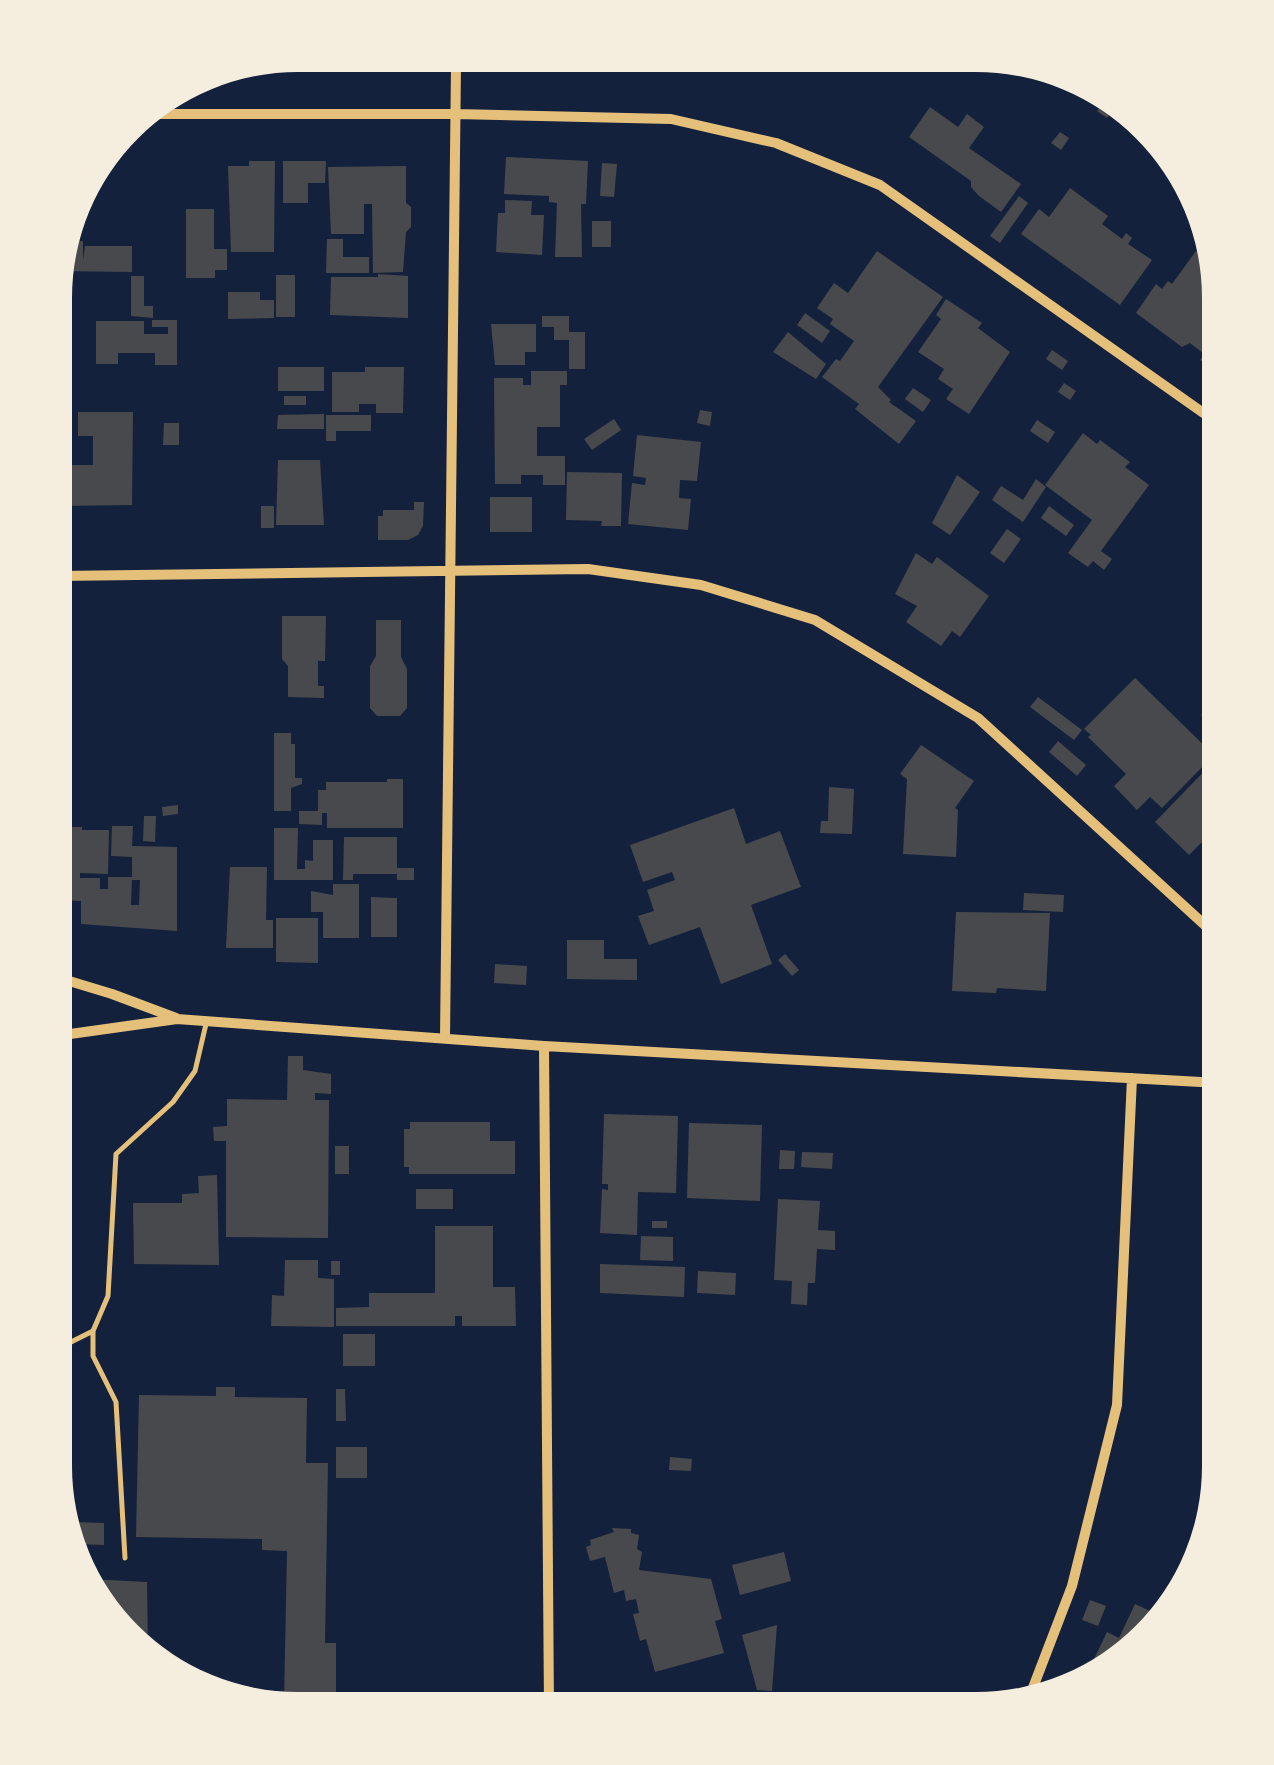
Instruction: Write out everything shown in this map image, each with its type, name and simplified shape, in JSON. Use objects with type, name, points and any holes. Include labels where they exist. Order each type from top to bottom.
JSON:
[{"type":"street","points":[[445,1038],[456,72]]},
{"type":"street","points":[[169,114],[671,119],[776,142],[880,185],[1202,412]]},
{"type":"street","points":[[72,576],[588,569],[701,586],[814,620],[978,718],[1201,922]]},
{"type":"street","points":[[72,983],[177,1019]]},
{"type":"street","points":[[72,1034],[177,1019],[544,1046],[1201,1082]]},
{"type":"street","points":[[544,1046],[549,1692]]},
{"type":"street","points":[[1034,1685],[1072,1586],[1118,1405],[1132,1078]]},
{"type":"lane","points":[[124,1558],[116,1402],[94,1356],[93,1332],[108,1296],[116,1154],[173,1102],[194,1071],[207,1021]]},
{"type":"lane","points":[[72,1342],[93,1332]]},
{"type":"building","points":[[930,107],[958,127],[967,114],[984,127],[969,148],[1021,184],[1001,212],[979,196],[971,181],[909,137]]},
{"type":"building","points":[[1060,132],[1069,138],[1061,150],[1051,143]]},
{"type":"building","points":[[506,157],[588,161],[586,204],[581,204],[582,257],[555,257],[557,203],[549,202],[549,196],[504,194]]},
{"type":"building","points":[[249,161],[275,161],[274,252],[231,252],[228,166],[249,166]]},
{"type":"building","points":[[283,161],[326,161],[325,183],[308,183],[308,203],[283,203]]},
{"type":"building","points":[[602,163],[617,164],[614,197],[600,196]]},
{"type":"building","points":[[406,166],[406,203],[411,207],[411,227],[406,232],[403,272],[373,273],[372,204],[364,204],[364,234],[331,234],[328,167]]},
{"type":"building","points":[[1070,188],[1108,216],[1102,224],[1122,239],[1126,233],[1132,238],[1128,244],[1152,260],[1120,305],[1021,234],[1039,209],[1049,217]]},
{"type":"building","points":[[1019,196],[1028,203],[1000,243],[990,236]]},
{"type":"building","points":[[505,200],[532,201],[531,215],[544,215],[542,255],[496,252],[498,213],[505,213]]},
{"type":"building","points":[[186,209],[214,209],[214,249],[227,249],[227,270],[215,270],[215,278],[186,278]]},
{"type":"building","points":[[592,221],[611,221],[611,247],[592,247]]},
{"type":"building","points":[[327,239],[343,239],[343,257],[369,257],[369,273],[326,273]]},
{"type":"building","points":[[80,241],[83,260],[85,246],[132,246],[132,272],[74,271]]},
{"type":"building","points":[[877,251],[943,297],[878,387],[889,402],[916,421],[899,444],[855,409],[859,404],[822,377],[854,341],[830,324],[833,319],[817,308],[834,283],[848,293]]},
{"type":"building","points":[[1196,251],[1202,298],[1202,352],[1190,343],[1182,347],[1136,313],[1156,284],[1162,289],[1168,281],[1172,284]]},
{"type":"building","points":[[276,275],[295,275],[295,317],[276,317]]},
{"type":"building","points":[[131,276],[144,276],[144,306],[153,306],[153,318],[131,316]]},
{"type":"building","points":[[408,276],[408,318],[330,315],[331,277]]},
{"type":"building","points":[[228,292],[260,292],[260,300],[274,300],[274,318],[228,319]]},
{"type":"building","points":[[946,299],[982,323],[978,328],[1010,352],[969,414],[946,399],[953,389],[938,379],[944,369],[918,352],[941,319],[936,315]]},
{"type":"building","points":[[805,313],[830,331],[822,343],[797,325]]},
{"type":"building","points":[[542,316],[569,316],[569,332],[585,332],[585,369],[569,369],[569,340],[554,340],[554,327],[542,327]]},
{"type":"building","points":[[152,320],[177,320],[177,365],[155,365],[155,353],[118,353],[118,364],[96,364],[96,321],[144,321],[144,334],[168,334],[168,327],[152,327]]},
{"type":"building","points":[[491,324],[536,324],[536,352],[525,352],[525,365],[495,365]]},
{"type":"building","points":[[788,332],[826,364],[816,379],[773,352]]},
{"type":"building","points":[[1052,350],[1068,361],[1062,370],[1046,359]]},
{"type":"building","points":[[278,367],[324,367],[324,391],[278,391]]},
{"type":"building","points":[[365,367],[404,367],[403,413],[376,413],[376,404],[359,404],[359,412],[332,412],[332,372],[365,372]]},
{"type":"building","points":[[531,371],[567,371],[567,385],[560,385],[560,427],[537,427],[537,456],[565,456],[565,485],[543,485],[543,475],[521,475],[521,484],[495,484],[494,378],[523,378],[523,385],[531,385]]},
{"type":"building","points":[[1064,383],[1076,391],[1070,400],[1058,392]]},
{"type":"building","points":[[913,388],[931,400],[923,412],[905,399]]},
{"type":"building","points":[[284,396],[306,396],[306,405],[284,405]]},
{"type":"building","points":[[700,410],[712,412],[710,426],[697,423]]},
{"type":"building","points":[[78,412],[133,412],[132,505],[72,506],[72,465],[93,465],[93,436],[78,436]]},
{"type":"building","points":[[324,414],[324,429],[277,429],[278,415]]},
{"type":"building","points":[[326,415],[371,415],[371,431],[336,431],[336,441],[326,441]]},
{"type":"building","points":[[614,419],[621,430],[592,450],[584,439]]},
{"type":"building","points":[[1037,420],[1055,432],[1048,443],[1030,431]]},
{"type":"building","points":[[164,423],[179,423],[179,445],[163,445]]},
{"type":"building","points":[[1083,433],[1130,462],[1125,467],[1149,485],[1101,551],[1112,559],[1104,570],[1093,561],[1088,567],[1068,553],[1092,520],[1045,485]]},
{"type":"building","points":[[637,435],[701,442],[697,481],[680,480],[679,498],[691,499],[688,530],[628,524],[632,483],[645,485],[646,478],[633,476]]},
{"type":"building","points":[[278,460],[320,460],[324,525],[276,525]]},
{"type":"building","points":[[567,472],[622,473],[621,526],[566,520]]},
{"type":"building","points":[[957,475],[980,492],[950,535],[932,523]]},
{"type":"building","points":[[1036,479],[1046,487],[1023,522],[992,500],[1001,486],[1023,500]]},
{"type":"building","points":[[490,497],[532,497],[532,532],[490,532]]},
{"type":"building","points":[[414,502],[424,502],[423,526],[418,535],[408,540],[378,540],[378,516],[383,516],[383,510],[414,510]]},
{"type":"building","points":[[261,506],[274,506],[274,528],[261,528]]},
{"type":"building","points":[[1049,506],[1074,525],[1066,536],[1041,518]]},
{"type":"building","points":[[1007,529],[1021,539],[1004,563],[990,553]]},
{"type":"building","points":[[916,553],[932,564],[937,557],[989,596],[960,637],[952,631],[941,646],[906,622],[917,606],[895,594]]},
{"type":"building","points":[[282,616],[326,616],[325,661],[318,661],[318,686],[324,686],[324,698],[288,697],[288,666],[282,659]]},
{"type":"building","points":[[376,620],[401,620],[407,708],[400,716],[377,716],[370,708]]},
{"type":"building","points":[[1135,678],[1202,743],[1202,768],[1162,808],[1150,797],[1137,810],[1114,786],[1126,774],[1084,729]]},
{"type":"building","points":[[1038,697],[1082,730],[1074,740],[1030,707]]},
{"type":"building","points":[[274,733],[291,733],[291,744],[295,744],[295,778],[302,778],[302,784],[291,788],[291,811],[274,811]]},
{"type":"building","points":[[1058,741],[1086,765],[1077,776],[1049,752]]},
{"type":"building","points":[[921,745],[974,781],[955,808],[956,857],[903,854],[907,779],[900,774]]},
{"type":"building","points":[[1202,774],[1202,842],[1189,855],[1155,822]]},
{"type":"building","points":[[403,779],[403,828],[327,828],[327,813],[322,813],[322,825],[299,824],[299,811],[318,811],[318,790],[326,790],[326,782]]},
{"type":"building","points":[[829,787],[854,789],[852,834],[820,833],[821,821],[828,821]]},
{"type":"building","points":[[178,805],[178,814],[163,816],[162,807]]},
{"type":"building","points":[[734,808],[746,844],[780,831],[801,887],[751,905],[772,964],[721,984],[700,927],[649,945],[638,916],[654,911],[647,890],[675,880],[672,872],[643,882],[630,845]]},
{"type":"building","points":[[144,816],[156,816],[155,842],[143,841]]},
{"type":"building","points":[[112,826],[133,826],[132,846],[177,847],[177,931],[81,924],[81,901],[72,901],[72,827],[109,830],[108,874],[80,873],[80,878],[100,878],[100,889],[108,889],[108,877],[132,877],[132,857],[111,856]],"holes":[[[132,880],[140,880],[139,905],[131,905]]]},
{"type":"building","points":[[274,828],[298,828],[297,869],[305,869],[305,860],[313,861],[313,840],[333,840],[333,880],[274,880]]},
{"type":"building","points":[[344,837],[397,837],[397,868],[414,868],[414,880],[397,880],[397,874],[353,874],[353,880],[343,880]]},
{"type":"building","points":[[230,867],[267,867],[266,920],[273,920],[273,948],[226,948]]},
{"type":"building","points":[[333,884],[359,884],[359,938],[323,938],[323,912],[311,912],[311,891],[333,895]]},
{"type":"building","points":[[1024,893],[1064,895],[1063,912],[1023,910]]},
{"type":"building","points":[[371,897],[397,898],[397,937],[371,937]]},
{"type":"building","points":[[956,912],[1050,913],[1046,991],[952,991]]},
{"type":"building","points":[[276,918],[318,918],[318,963],[276,962]]},
{"type":"building","points":[[567,940],[604,940],[604,959],[637,959],[637,980],[567,979]]},
{"type":"building","points":[[785,954],[799,970],[792,976],[778,960]]},
{"type":"building","points":[[495,964],[527,966],[526,985],[494,983]]},
{"type":"building","points":[[288,1056],[303,1056],[303,1070],[331,1074],[331,1094],[315,1093],[315,1100],[329,1100],[328,1238],[226,1237],[226,1141],[214,1141],[213,1127],[227,1126],[227,1099],[287,1100]]},
{"type":"building","points":[[604,1114],[678,1116],[676,1193],[638,1192],[637,1235],[600,1233],[602,1189],[608,1190],[608,1184],[602,1184]]},
{"type":"building","points":[[410,1122],[490,1122],[490,1141],[515,1141],[515,1174],[409,1174],[409,1167],[404,1167],[404,1129],[410,1129]]},
{"type":"building","points":[[689,1123],[762,1125],[760,1201],[687,1198]]},
{"type":"building","points":[[335,1146],[349,1146],[349,1174],[335,1174]]},
{"type":"building","points":[[780,1150],[795,1151],[794,1169],[779,1169]]},
{"type":"building","points":[[802,1152],[833,1153],[832,1169],[801,1167]]},
{"type":"building","points":[[217,1175],[219,1265],[134,1264],[133,1203],[182,1203],[182,1194],[199,1193],[198,1176]]},
{"type":"building","points":[[416,1189],[453,1189],[453,1209],[416,1209]]},
{"type":"building","points":[[778,1199],[820,1201],[818,1230],[835,1231],[835,1250],[817,1249],[815,1283],[808,1283],[807,1305],[791,1304],[792,1281],[774,1280]]},
{"type":"building","points":[[652,1221],[667,1221],[667,1228],[652,1228]]},
{"type":"building","points":[[435,1226],[493,1226],[493,1287],[515,1287],[516,1326],[462,1326],[462,1316],[455,1316],[455,1326],[336,1326],[336,1308],[369,1307],[369,1293],[435,1293]]},
{"type":"building","points":[[641,1236],[673,1237],[673,1261],[640,1260]]},
{"type":"building","points":[[285,1260],[318,1260],[318,1278],[334,1279],[334,1327],[271,1326],[272,1295],[284,1296]]},
{"type":"building","points":[[331,1261],[340,1261],[340,1275],[331,1275]]},
{"type":"building","points":[[600,1264],[685,1267],[684,1297],[600,1293]]},
{"type":"building","points":[[698,1271],[736,1273],[735,1295],[697,1293]]},
{"type":"building","points":[[343,1334],[375,1334],[375,1366],[343,1366]]},
{"type":"building","points":[[216,1387],[235,1387],[235,1397],[307,1398],[306,1463],[328,1463],[325,1643],[336,1643],[336,1692],[284,1692],[287,1551],[262,1550],[262,1539],[136,1537],[139,1395],[216,1396]]},
{"type":"building","points":[[336,1389],[345,1389],[346,1421],[336,1421]]},
{"type":"building","points":[[336,1447],[367,1447],[367,1478],[336,1478]]},
{"type":"building","points":[[670,1457],[692,1459],[691,1471],[669,1470]]},
{"type":"building","points":[[80,1522],[104,1523],[104,1545],[86,1544]]},
{"type":"building","points":[[612,1528],[631,1529],[631,1533],[639,1535],[639,1570],[711,1579],[722,1619],[715,1621],[724,1653],[655,1672],[646,1639],[640,1641],[633,1614],[639,1613],[636,1599],[626,1601],[624,1590],[614,1593],[605,1557],[590,1561],[586,1547],[591,1545],[590,1540],[614,1532]]},
{"type":"building","points":[[784,1552],[791,1581],[740,1595],[732,1565]]},
{"type":"building","points":[[104,1580],[147,1582],[148,1635]]},
{"type":"building","points":[[1090,1600],[1106,1606],[1098,1626],[1082,1620]]},
{"type":"building","points":[[1135,1604],[1149,1611],[1125,1636],[1095,1658],[1107,1632],[1119,1638]]},
{"type":"building","points":[[777,1625],[772,1691],[757,1690],[742,1635]]}]
